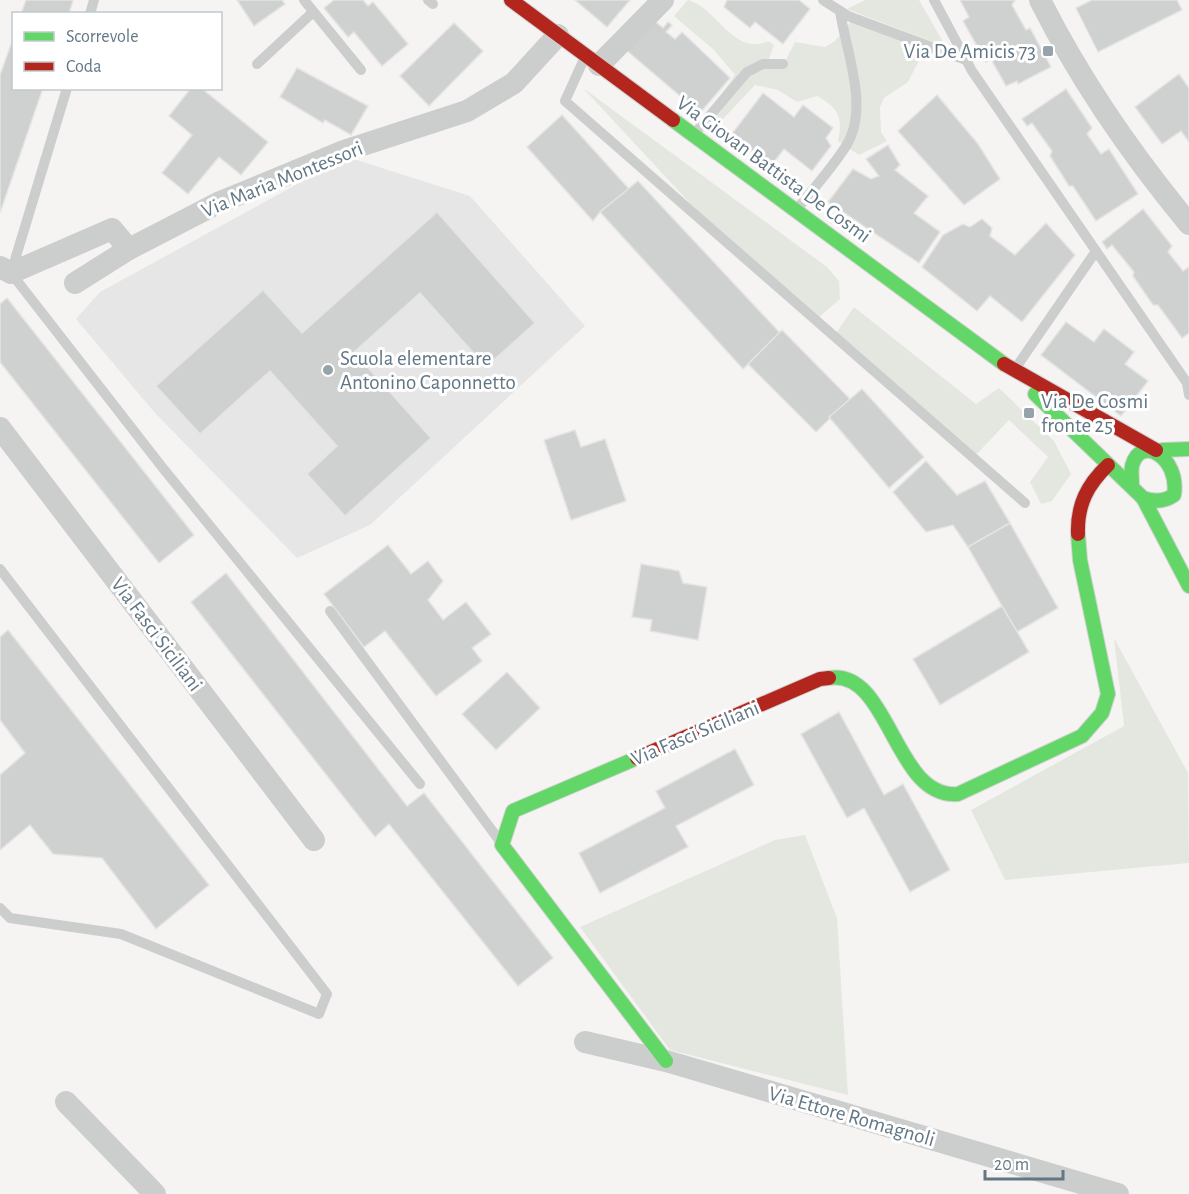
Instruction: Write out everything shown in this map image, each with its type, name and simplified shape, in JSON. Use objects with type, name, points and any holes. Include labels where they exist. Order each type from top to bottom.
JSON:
[{"type":"street","name":"Via Giovan Battista De Cosmi","points":[[511,0],[1013,371]]},
{"type":"street","points":[[592,60],[663,0]]},
{"type":"street","points":[[1040,0],[1087,85],[1161,190],[1189,224]]},
{"type":"street","name":"Via Maria Montessori","points":[[75,283],[129,249],[218,203],[344,151],[467,111],[514,82],[558,35]]},
{"type":"street","points":[[4,274],[112,229],[129,249]]},
{"type":"street","points":[[1013,371],[1159,450],[1172,454],[1179,463],[1182,473],[1181,484],[1186,499]]},
{"type":"street","points":[[1013,371],[1069,429],[1132,484],[1143,498],[1189,586]]},
{"type":"street","name":"Via Fasci Siciliani","points":[[0,428],[314,840]]},
{"type":"street","points":[[1132,484],[1131,472],[1135,461],[1144,453],[1188,446]]},
{"type":"street","name":"Via Fasci Siciliani","points":[[502,845],[513,811],[820,679],[839,676],[863,688],[923,782],[933,791],[947,796],[958,794],[1082,736],[1096,723],[1105,710],[1107,694],[1080,560],[1077,512],[1095,477],[1108,465]]},
{"type":"street","points":[[1143,498],[1152,501],[1170,498],[1181,484]]},
{"type":"street","points":[[502,845],[666,1061]]},
{"type":"street","name":"Via Ettore Romagnoli","points":[[585,1042],[666,1061],[1118,1194]]},
{"type":"street","points":[[66,1102],[155,1194]]},
{"type":"lane","points":[[304,0],[312,13],[361,70]]},
{"type":"lane","points":[[823,0],[840,11],[966,60]]},
{"type":"lane","points":[[933,0],[966,60],[1187,383],[1189,395]]},
{"type":"lane","points":[[796,211],[847,145],[856,119],[853,73],[840,11]]},
{"type":"lane","points":[[257,64],[312,13]]},
{"type":"lane","points":[[592,60],[565,101],[1025,504]]},
{"type":"lane","points":[[693,135],[747,72],[763,64],[783,64]]},
{"type":"lane","points":[[66,90],[4,274],[420,783]]},
{"type":"lane","points":[[1013,371],[1096,251]]},
{"type":"lane","points":[[0,569],[327,994],[319,1014],[121,934],[10,918],[0,908]]},
{"type":"lane","points":[[330,611],[502,845]]},
{"type":"shaded area","points":[[688,0],[698,4],[735,37],[745,42],[756,44],[768,41],[774,45],[765,69],[781,69],[795,42],[825,47],[835,41],[851,21],[925,49],[908,82],[884,98],[880,107],[881,132],[887,141],[859,155],[838,141],[840,125],[838,114],[835,109],[817,96],[797,102],[778,90],[755,85],[721,121],[708,112],[735,75],[714,50],[674,16]]},
{"type":"shaded area","points":[[865,0],[919,0],[946,47],[847,9]]},
{"type":"shaded area","points":[[583,88],[827,267],[839,281],[840,299],[817,319],[714,229]]},
{"type":"shaded area","name":"Scuola elementare Antonino Caponnetto","points":[[347,157],[470,196],[585,326],[370,525],[297,558],[155,413],[76,319],[100,292]]},
{"type":"shaded area","points":[[854,307],[976,404],[999,388],[1054,441],[1071,474],[1052,501],[1041,504],[1030,482],[1048,457],[1009,420],[973,458],[834,336]]},
{"type":"shaded area","points":[[1114,638],[1188,773],[1189,863],[1005,880],[971,810],[1124,726]]},
{"type":"shaded area","points":[[805,835],[837,918],[848,1095],[670,1050],[580,927],[775,840]]},
{"type":"building","points":[[26,0],[73,0],[70,12],[22,12]]},
{"type":"building","points":[[237,0],[282,0],[285,4],[254,26]]},
{"type":"building","points":[[334,0],[363,0],[368,6],[373,2],[408,44],[382,66],[354,32],[348,37],[324,8]]},
{"type":"building","points":[[575,0],[630,0],[607,27]]},
{"type":"building","points":[[727,0],[799,0],[810,9],[783,44],[755,22],[750,28],[724,7]]},
{"type":"building","points":[[960,0],[1015,0],[1012,5],[1026,30],[1030,28],[1051,67],[1018,84],[1017,81],[1006,86],[991,59],[986,62],[963,21],[969,17]]},
{"type":"building","points":[[1092,0],[1177,0],[1182,10],[1098,52],[1076,8]]},
{"type":"building","points":[[651,18],[663,28],[668,22],[672,25],[666,32],[675,39],[682,32],[730,78],[700,113],[625,49]]},
{"type":"building","points":[[454,23],[483,51],[429,106],[400,76]]},
{"type":"building","points":[[12,42],[12,90],[42,90],[0,213],[0,75]]},
{"type":"building","points":[[297,68],[368,106],[351,135],[325,120],[323,123],[280,97]]},
{"type":"building","points":[[1179,74],[1189,88],[1189,142],[1181,131],[1162,144],[1135,107]]},
{"type":"building","points":[[1066,89],[1092,128],[1087,134],[1101,154],[1109,149],[1138,194],[1096,221],[1073,186],[1069,186],[1050,156],[1052,151],[1032,123],[1027,126],[1022,119]]},
{"type":"building","points":[[189,90],[203,90],[268,142],[241,175],[219,157],[188,194],[162,173],[192,135],[169,116]]},
{"type":"building","points":[[763,93],[794,117],[803,105],[833,128],[826,138],[831,146],[812,171],[784,149],[771,166],[731,135]]},
{"type":"building","points":[[937,95],[978,144],[1000,179],[964,205],[898,131]]},
{"type":"building","points":[[562,115],[629,189],[600,212],[593,221],[527,147]]},
{"type":"building","points":[[888,145],[900,165],[895,170],[928,196],[914,213],[940,232],[919,263],[828,202],[853,169],[871,179],[879,176],[866,159]]},
{"type":"building","points":[[638,181],[780,333],[743,369],[600,212]]},
{"type":"building","points":[[1143,209],[1172,246],[1168,252],[1183,271],[1189,267],[1189,333],[1182,338],[1158,305],[1153,305],[1133,276],[1134,272],[1112,245],[1107,249],[1102,242]]},
{"type":"building","points":[[437,212],[535,323],[486,367],[420,293],[354,352],[431,438],[345,516],[307,474],[337,446],[270,371],[200,434],[156,386],[263,290],[302,333]]},
{"type":"building","points":[[982,219],[992,228],[990,236],[1015,255],[1046,223],[1075,255],[1022,322],[990,296],[977,311],[922,267],[943,235],[963,224],[970,227]]},
{"type":"building","points":[[7,298],[194,535],[159,563],[0,362],[0,304]]},
{"type":"building","points":[[1066,322],[1094,342],[1104,329],[1134,352],[1125,364],[1148,381],[1121,416],[1041,355]]},
{"type":"building","points":[[782,330],[850,399],[816,432],[748,364]]},
{"type":"building","points":[[862,389],[924,457],[889,488],[829,417]]},
{"type":"building","points":[[575,430],[581,447],[605,439],[626,501],[571,520],[544,440]]},
{"type":"building","points":[[926,461],[957,495],[985,481],[1010,523],[968,547],[953,525],[926,532],[893,492]]},
{"type":"building","points":[[1010,523],[1058,608],[1017,632],[968,547]]},
{"type":"building","points":[[388,545],[411,574],[428,561],[443,581],[428,600],[443,620],[466,602],[491,634],[472,648],[482,661],[436,696],[385,631],[364,647],[324,594]]},
{"type":"building","points":[[641,564],[679,571],[683,583],[707,587],[698,640],[650,631],[652,620],[632,617]]},
{"type":"building","points":[[226,573],[407,806],[424,793],[553,958],[518,986],[389,824],[375,837],[191,602]]},
{"type":"building","points":[[1002,606],[1029,652],[940,705],[913,659]]},
{"type":"building","points":[[8,630],[209,885],[156,929],[102,858],[53,854],[30,825],[0,850],[0,775],[25,753],[0,720],[0,637]]},
{"type":"building","points":[[507,672],[540,708],[496,750],[462,714]]},
{"type":"building","points":[[839,712],[884,795],[903,784],[950,870],[910,892],[864,808],[847,818],[801,734]]},
{"type":"building","points":[[735,749],[754,785],[676,826],[688,847],[600,893],[579,853],[665,808],[656,791]]},
{"type":"traffic: fast","points":[[673,120],[1004,364]]},
{"type":"traffic: fast","points":[[1035,394],[1143,498],[1159,501],[1174,495],[1171,470],[1158,454],[1150,451],[1143,452],[1136,457],[1132,466],[1132,485]]},
{"type":"traffic: fast","points":[[1162,450],[1189,449]]},
{"type":"traffic: fast","points":[[1143,498],[1189,586]]},
{"type":"traffic: fast","points":[[829,678],[849,680],[866,693],[919,777],[937,790],[958,794],[1082,736],[1102,713],[1108,694],[1080,560],[1078,534]]},
{"type":"traffic: fast","points":[[637,758],[513,811],[502,845],[666,1061]]},
{"type":"traffic: jam","points":[[511,0],[673,120]]},
{"type":"traffic: jam","points":[[1004,364],[1156,450]]},
{"type":"traffic: jam","points":[[1078,534],[1079,514],[1085,496],[1094,480],[1108,465]]},
{"type":"traffic: jam","points":[[637,758],[820,679],[829,678]]},
{"type":"place","name":"Via De Amicis 73","points":[[1048,51]]},
{"type":"place","name":"Scuola elementare Antonino Caponnetto","points":[[328,370]]},
{"type":"place","name":"Via De Cosmi fronte 25","points":[[1029,413]]}]
